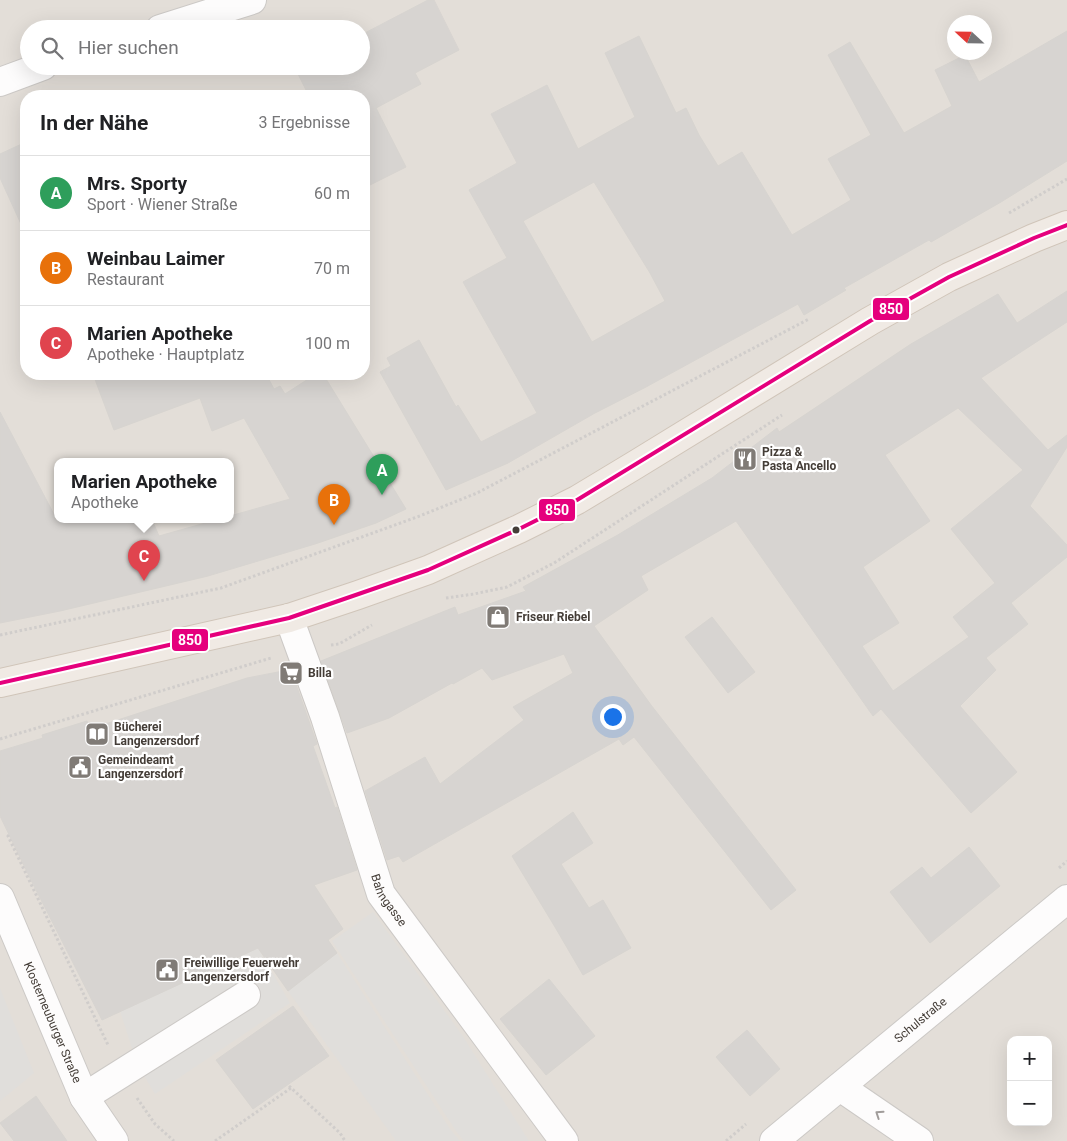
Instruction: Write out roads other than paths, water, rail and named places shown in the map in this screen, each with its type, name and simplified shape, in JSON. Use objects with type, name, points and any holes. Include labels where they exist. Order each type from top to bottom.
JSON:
[{"type":"main road","points":[[0,683],[289,618],[428,570],[577,500],[870,321],[949,277],[1067,225]]},
{"type":"street","points":[[189,20],[252,0]]},
{"type":"street","points":[[0,82],[20,75]]},
{"type":"street","name":"Bahngasse","points":[[289,618],[325,717],[381,894],[564,1141]]},
{"type":"street","name":"Klosterneuburger Straße","points":[[0,898],[84,1097],[114,1141]]},
{"type":"street","name":"Schulstraße","points":[[774,1141],[1067,899]]},
{"type":"street","points":[[84,1097],[246,995]]},
{"type":"street","points":[[840,1087],[919,1141]]},
{"type":"place","name":"Pizza & Pasta Ancello","points":[[745,459]]},
{"type":"place","name":"Mrs. Sporty","points":[[382,495]]},
{"type":"place","name":"Weinbau Laimer","points":[[334,525]]},
{"type":"place","name":"Marien Apotheke","points":[[144,581]]},
{"type":"place","name":"Friseur Riebel","points":[[498,617]]},
{"type":"place","name":"Billa","points":[[291,673]]},
{"type":"place","name":"Bücherei Langenzersdorf","points":[[97,734]]},
{"type":"place","name":"Gemeindeamt Langenzersdorf","points":[[80,767]]},
{"type":"place","name":"Freiwillige Feuerwehr Langenzersdorf","points":[[167,970]]}]
